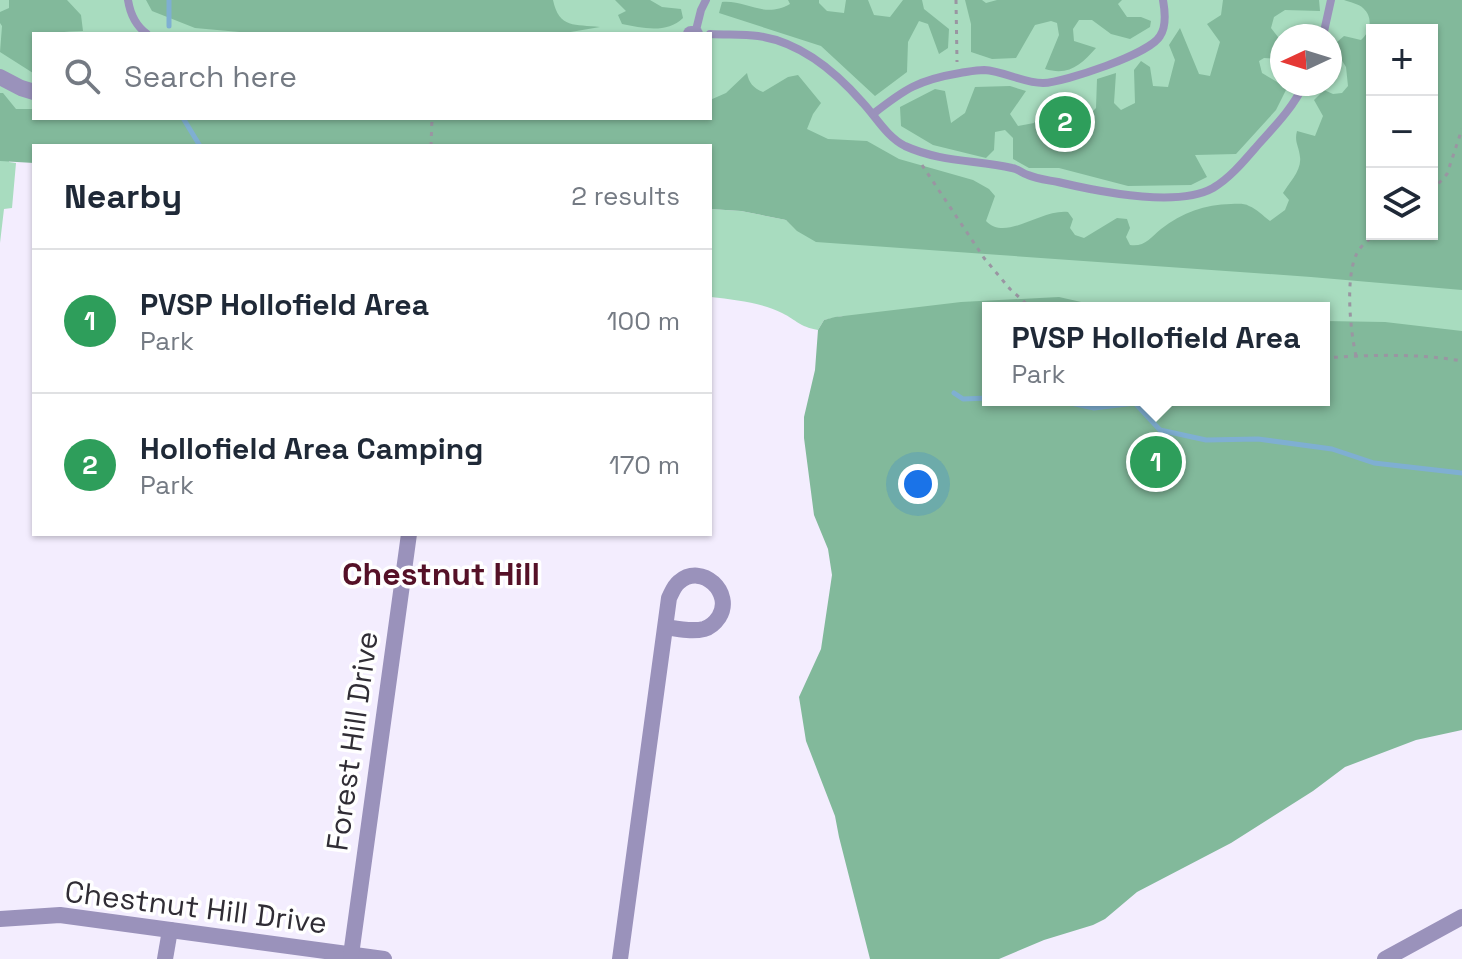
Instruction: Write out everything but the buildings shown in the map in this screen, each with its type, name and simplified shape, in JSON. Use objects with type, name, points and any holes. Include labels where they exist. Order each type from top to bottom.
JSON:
[{"type":"street","points":[[0,77],[32,91]]},
{"type":"street","name":"Forest Hill Drive","points":[[351,955],[409,536]]},
{"type":"street","points":[[620,959],[669,598],[676,584],[685,578],[699,576],[712,580],[721,591],[724,602],[714,624],[694,630],[666,627]]},
{"type":"street","name":"Chestnut Hill Drive","points":[[0,919],[60,915],[384,959]]},
{"type":"street","points":[[1385,959],[1462,917]]},
{"type":"street","points":[[165,959],[170,930]]},
{"type":"lane","points":[[128,0],[138,27],[144,32]]},
{"type":"lane","points":[[694,32],[706,0]]},
{"type":"lane","points":[[873,114],[906,89],[929,79],[985,70],[1045,83],[1070,78],[1126,58],[1159,38],[1165,11],[1163,0]]},
{"type":"lane","points":[[1327,24],[1331,0]]},
{"type":"lane","points":[[712,34],[758,36],[787,43],[814,57],[849,86],[887,132],[903,145],[934,156],[1016,168],[1028,175],[1082,188],[1146,196],[1176,197],[1198,194],[1213,187],[1238,167],[1284,118],[1297,96]]},
{"type":"path","points":[[956,0],[957,74]]},
{"type":"path","points":[[431,144],[432,120]]},
{"type":"path","points":[[1438,184],[1447,174],[1462,129]]},
{"type":"path","points":[[903,145],[927,171],[984,258],[1024,302]]},
{"type":"path","points":[[1356,356],[1352,340],[1350,273],[1358,250],[1369,240]]},
{"type":"path","points":[[1330,358],[1379,355],[1462,361]]},
{"type":"green space","points":[[0,0],[1462,0],[1462,682],[994,406],[1330,406],[1330,302],[982,302],[982,399],[842,316],[824,320],[818,330],[765,306],[712,297],[712,209],[786,220],[712,148],[712,144],[209,144],[14,119],[9,162],[16,163],[12,208],[4,209],[0,243]]},
{"type":"green space","points":[[9,0],[67,0],[81,15],[83,31],[32,32],[32,72],[0,52],[0,12],[9,8]]},
{"type":"green space","points":[[146,0],[553,0],[559,16],[569,23],[600,27],[571,32],[240,32],[195,28],[152,11]]},
{"type":"green space","points":[[615,0],[650,0],[662,7],[681,9],[683,18],[662,28],[622,24],[618,15],[626,11]]},
{"type":"green space","points":[[788,0],[819,0],[827,11],[844,13],[846,0],[868,0],[874,15],[890,17],[903,0],[922,0],[924,9],[949,29],[948,48],[939,54],[928,24],[919,21],[908,42],[907,72],[875,96],[821,46],[719,13],[722,2],[772,10],[790,4]]},
{"type":"green space","points":[[965,0],[982,0],[986,3],[997,0],[1122,0],[1118,4],[1127,17],[1151,21],[1150,27],[1130,39],[1111,34],[1092,20],[1079,20],[1073,29],[1074,41],[1096,48],[1074,68],[1053,71],[1045,69],[1059,35],[1057,23],[1051,21],[1035,25],[1016,58],[992,59],[971,52],[971,24]]},
{"type":"green space","points":[[1223,0],[1319,0],[1320,11],[1285,10],[1274,17],[1270,24],[1270,58],[1259,61],[1262,73],[1270,78],[1270,96],[1283,96],[1276,110],[1236,154],[1195,155],[1207,177],[1191,185],[1128,186],[1059,168],[1029,168],[1013,159],[1013,138],[1005,130],[995,132],[994,150],[986,158],[933,145],[901,126],[900,107],[935,89],[945,91],[951,123],[965,113],[975,87],[1010,86],[1026,91],[1010,114],[1018,126],[1034,123],[1051,95],[1068,93],[1055,126],[1057,143],[1063,142],[1096,108],[1097,79],[1116,73],[1114,103],[1121,110],[1135,103],[1134,70],[1141,61],[1150,67],[1153,86],[1168,87],[1175,60],[1169,45],[1180,28],[1199,74],[1210,76],[1220,42],[1207,24],[1221,15]]},
{"type":"green space","points":[[1344,0],[1462,0],[1462,290],[816,242],[786,220],[712,209],[712,144],[32,144],[32,163],[0,161],[0,93],[16,109],[32,109],[32,120],[712,120],[712,99],[726,93],[747,73],[752,85],[763,92],[788,77],[798,75],[821,103],[807,129],[828,139],[867,141],[899,159],[973,180],[995,196],[986,221],[994,227],[1013,227],[1057,212],[1068,212],[1073,219],[1070,228],[1075,235],[1084,238],[1117,218],[1127,219],[1130,228],[1126,237],[1130,245],[1140,245],[1177,218],[1194,210],[1221,204],[1245,204],[1270,221],[1285,210],[1289,200],[1283,193],[1300,162],[1297,131],[1315,136],[1323,116],[1314,100],[1318,96],[1342,96],[1348,86],[1346,67],[1342,61],[1342,38],[1361,40],[1366,34],[1366,240],[1438,240],[1438,24],[1369,24],[1363,8]]},
{"type":"green space","points":[[1059,297],[1081,302],[982,302],[982,406],[1330,406],[1330,321],[1385,322],[1462,331],[1462,730],[1416,740],[1345,767],[1231,843],[1137,892],[1105,919],[1093,925],[1044,940],[999,959],[870,959],[835,816],[806,741],[799,697],[821,649],[832,575],[828,549],[814,515],[804,417],[815,370],[818,330],[824,320],[961,302]]},
{"type":"waterway","points":[[169,0],[169,26]]},
{"type":"waterway","points":[[184,120],[199,144]]},
{"type":"waterway","points":[[954,393],[963,399],[982,398]]},
{"type":"waterway","points":[[1085,406],[1110,406]]},
{"type":"waterway","points":[[1138,406],[1160,430],[1206,440],[1258,439],[1332,449],[1374,463],[1462,473]]},
{"type":"place","name":"Hollofield Area Camping","points":[[1065,122]]},
{"type":"place","name":"PVSP Hollofield Area","points":[[1156,462]]},
{"type":"district","name":"Chestnut Hill","points":[[441,574]]}]
